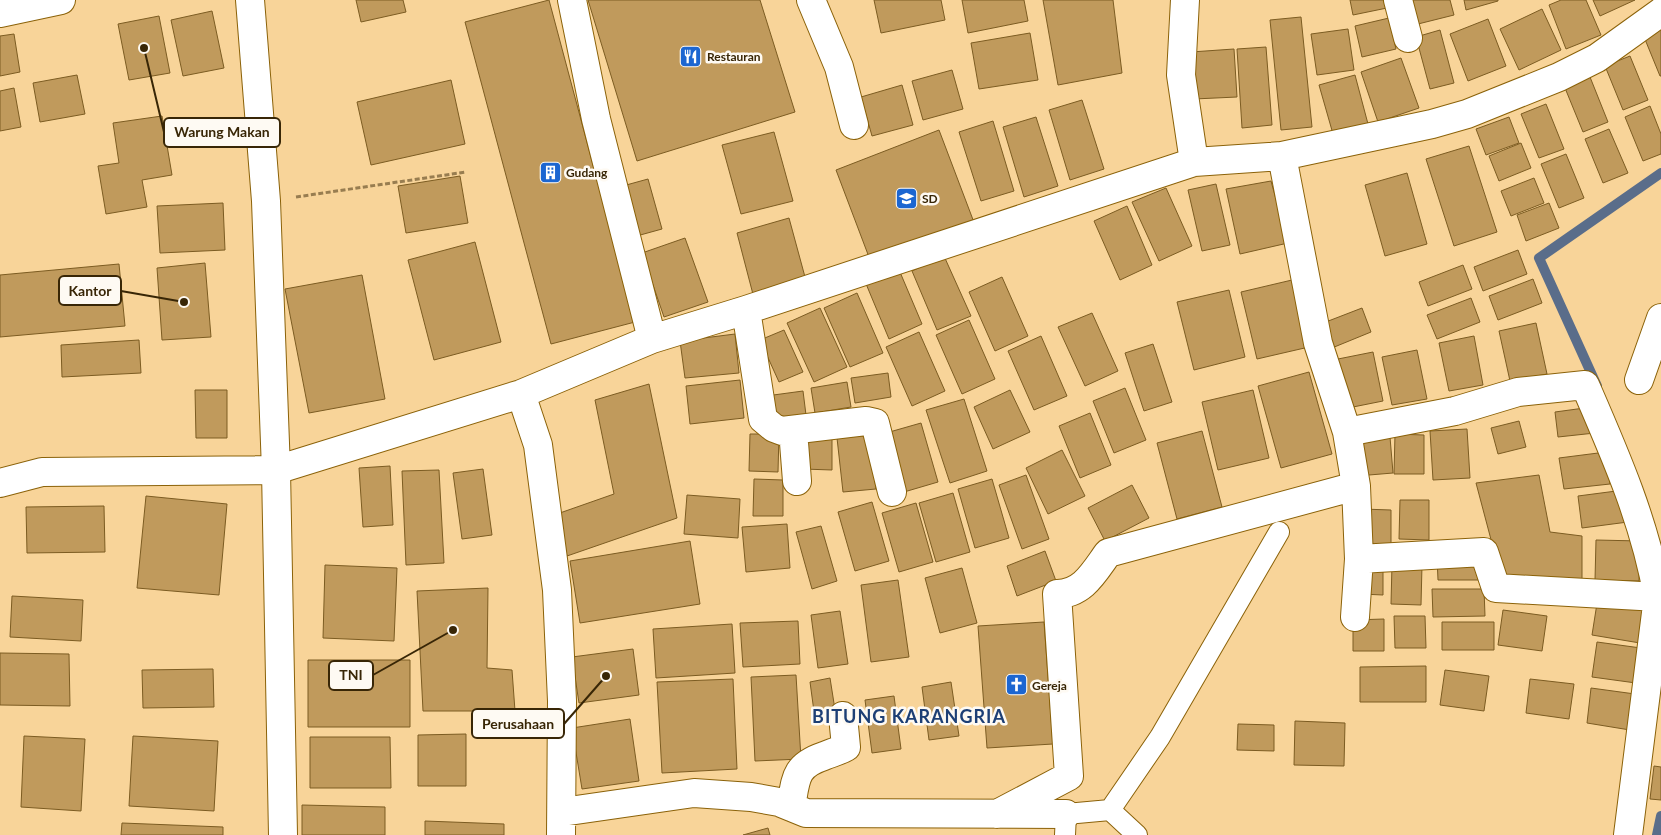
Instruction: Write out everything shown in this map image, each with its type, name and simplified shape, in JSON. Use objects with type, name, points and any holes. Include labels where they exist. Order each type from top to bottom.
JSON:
[{"type":"street","points":[[0,13],[61,0]]},
{"type":"street","points":[[250,0],[266,201],[276,470],[283,835]]},
{"type":"street","points":[[572,0],[596,119],[652,339]]},
{"type":"street","points":[[811,0],[838,66],[854,125]]},
{"type":"street","points":[[1185,0],[1181,75],[1194,162]]},
{"type":"street","points":[[1398,0],[1408,38]]},
{"type":"street","points":[[0,481],[42,472],[276,470],[521,394],[652,339],[746,310],[1194,162],[1282,156],[1432,124],[1467,114],[1559,77],[1597,58],[1661,12]]},
{"type":"street","points":[[1282,156],[1318,343],[1347,432],[1356,486],[1358,559],[1354,617]]},
{"type":"street","points":[[746,310],[763,419],[774,428],[782,431],[866,420],[875,423],[892,492]]},
{"type":"street","points":[[1639,380],[1661,318]]},
{"type":"street","points":[[1347,432],[1455,412],[1518,392],[1585,385],[1626,478],[1653,564],[1658,597],[1628,835]]},
{"type":"street","points":[[521,394],[538,445],[557,590],[562,701],[562,823],[694,793],[751,797],[779,802],[806,813],[858,824],[997,814],[1066,825]]},
{"type":"street","points":[[793,430],[797,481]]},
{"type":"street","points":[[997,814],[1068,776],[1057,594],[1069,594],[1085,584],[1108,553],[1356,486]]},
{"type":"street","points":[[1358,559],[1484,552],[1496,588],[1658,597]]},
{"type":"street","points":[[791,807],[796,775],[802,767],[808,762],[846,747],[843,716]]},
{"type":"lane","points":[[1066,825],[1110,810],[1160,737],[1279,532]]},
{"type":"lane","points":[[1110,810],[1137,835]]},
{"type":"path","points":[[266,201],[466,172]]},
{"type":"building","points":[[356,0],[403,0],[406,12],[361,22]]},
{"type":"building","name":"Gudang","points":[[549,0],[635,322],[551,344],[465,22]]},
{"type":"building","name":"Restauran","points":[[588,0],[760,0],[795,112],[637,161]]},
{"type":"building","points":[[874,0],[941,0],[945,20],[881,33]]},
{"type":"building","points":[[962,0],[1024,0],[1028,21],[968,33]]},
{"type":"building","points":[[1043,0],[1113,0],[1122,73],[1058,85]]},
{"type":"building","points":[[1350,0],[1386,0],[1387,8],[1353,15]]},
{"type":"building","points":[[1404,0],[1450,0],[1454,15],[1410,26]]},
{"type":"building","points":[[1464,0],[1498,0],[1498,1],[1466,10]]},
{"type":"building","points":[[1561,0],[1586,0],[1601,35],[1566,49],[1549,5]]},
{"type":"building","points":[[1593,0],[1635,0],[1600,16]]},
{"type":"building","points":[[1542,9],[1561,50],[1519,70],[1500,29]]},
{"type":"building","points":[[212,11],[224,68],[183,76],[171,20]]},
{"type":"building","points":[[159,16],[170,73],[129,80],[118,24]]},
{"type":"building","points":[[1301,17],[1312,127],[1281,130],[1270,20]]},
{"type":"building","points":[[1389,18],[1396,49],[1362,57],[1355,26]]},
{"type":"building","points":[[1488,19],[1506,66],[1468,81],[1450,34]]},
{"type":"building","points":[[1661,24],[1661,76],[1660,76],[1642,32]]},
{"type":"building","points":[[1348,29],[1354,70],[1317,75],[1311,34]]},
{"type":"building","points":[[1440,30],[1454,83],[1430,89],[1416,37]]},
{"type":"building","points":[[1030,33],[1038,80],[979,89],[971,43]]},
{"type":"building","points":[[14,34],[20,72],[0,76],[0,36]]},
{"type":"building","points":[[1266,47],[1272,125],[1242,128],[1237,49]]},
{"type":"building","points":[[1234,49],[1237,97],[1194,99],[1191,52]]},
{"type":"building","points":[[1630,56],[1648,100],[1623,110],[1605,66]]},
{"type":"building","points":[[1401,58],[1419,108],[1378,122],[1361,72]]},
{"type":"building","points":[[952,70],[963,109],[923,120],[912,81]]},
{"type":"building","points":[[77,75],[85,114],[40,122],[33,83]]},
{"type":"building","points":[[1355,75],[1368,124],[1333,134],[1319,85]]},
{"type":"building","points":[[1590,77],[1608,122],[1583,132],[1565,88]]},
{"type":"building","points":[[451,80],[465,144],[371,165],[357,102]]},
{"type":"building","points":[[902,85],[913,125],[872,136],[861,97]]},
{"type":"building","points":[[14,88],[21,127],[0,131],[0,91]]},
{"type":"building","points":[[1082,100],[1104,169],[1070,180],[1049,110]]},
{"type":"building","points":[[1546,104],[1564,149],[1539,158],[1521,114]]},
{"type":"building","points":[[1650,106],[1661,134],[1661,154],[1643,161],[1625,117]]},
{"type":"building","points":[[162,116],[172,175],[142,180],[147,207],[106,214],[98,166],[119,163],[113,123]]},
{"type":"building","points":[[1036,117],[1058,186],[1024,197],[1003,127]]},
{"type":"building","points":[[1509,117],[1519,143],[1486,155],[1476,129]]},
{"type":"building","points":[[993,121],[1014,191],[981,201],[959,132]]},
{"type":"building","points":[[1609,129],[1628,173],[1603,183],[1585,139]]},
{"type":"building","name":"SD","points":[[939,130],[975,225],[872,265],[836,170]]},
{"type":"building","points":[[774,132],[793,201],[741,214],[722,145]]},
{"type":"building","points":[[1521,143],[1531,168],[1499,181],[1489,156]]},
{"type":"building","points":[[1469,146],[1497,232],[1454,246],[1426,159]]},
{"type":"building","points":[[1566,154],[1584,198],[1559,208],[1541,164]]},
{"type":"building","points":[[1407,173],[1427,244],[1385,256],[1365,185]]},
{"type":"building","points":[[460,176],[468,223],[406,233],[398,186]]},
{"type":"building","points":[[1534,178],[1544,203],[1511,216],[1501,191]]},
{"type":"building","points":[[648,179],[662,229],[633,237],[619,187]]},
{"type":"building","points":[[1271,181],[1288,243],[1240,254],[1226,189]]},
{"type":"building","points":[[1216,184],[1230,245],[1202,251],[1188,190]]},
{"type":"building","points":[[1166,188],[1192,246],[1159,261],[1132,202]]},
{"type":"building","points":[[223,203],[225,250],[160,253],[157,206]]},
{"type":"building","points":[[1549,203],[1559,228],[1526,241],[1517,215]]},
{"type":"building","points":[[1127,206],[1152,265],[1120,280],[1094,221]]},
{"type":"building","points":[[789,218],[808,288],[755,302],[737,233]]},
{"type":"building","points":[[685,238],[708,302],[664,317],[642,253]]},
{"type":"building","points":[[475,242],[501,342],[434,360],[408,260]]},
{"type":"building","points":[[1518,250],[1527,274],[1483,291],[1474,267]]},
{"type":"building","points":[[944,256],[971,316],[937,330],[912,271]]},
{"type":"building","points":[[205,263],[211,337],[162,340],[157,268]]},
{"type":"building","points":[[119,264],[125,326],[0,337],[0,275]]},
{"type":"building","points":[[897,265],[922,324],[889,339],[864,279]]},
{"type":"building","points":[[1463,265],[1472,289],[1428,306],[1419,282]]},
{"type":"building","points":[[362,275],[385,399],[309,413],[285,289]]},
{"type":"building","points":[[1002,277],[1028,336],[995,351],[969,292]]},
{"type":"building","points":[[1533,279],[1542,303],[1498,320],[1489,296]]},
{"type":"building","points":[[1292,280],[1309,347],[1257,359],[1241,292]]},
{"type":"building","points":[[1229,290],[1245,357],[1194,370],[1177,302]]},
{"type":"building","points":[[857,293],[883,353],[850,367],[824,308]]},
{"type":"building","points":[[1471,298],[1480,322],[1437,339],[1427,315]]},
{"type":"building","points":[[820,308],[847,367],[814,382],[787,323]]},
{"type":"building","points":[[1362,308],[1371,332],[1327,350],[1318,325]]},
{"type":"building","points":[[1092,313],[1118,371],[1085,386],[1058,327]]},
{"type":"building","points":[[969,320],[995,379],[962,394],[936,335]]},
{"type":"building","points":[[1536,323],[1547,374],[1510,381],[1499,331]]},
{"type":"building","points":[[784,330],[803,372],[779,382],[760,340]]},
{"type":"building","points":[[919,332],[945,391],[912,406],[886,347]]},
{"type":"building","points":[[735,334],[739,373],[685,378],[680,341]]},
{"type":"building","points":[[1041,336],[1067,396],[1034,410],[1008,351]]},
{"type":"building","points":[[1474,336],[1483,385],[1449,391],[1439,343]]},
{"type":"building","points":[[139,340],[141,373],[62,377],[61,345]]},
{"type":"building","points":[[1153,344],[1172,402],[1144,411],[1125,353]]},
{"type":"building","points":[[1417,350],[1427,399],[1392,405],[1382,357]]},
{"type":"building","points":[[1373,352],[1383,401],[1348,408],[1338,359]]},
{"type":"building","points":[[1309,372],[1332,454],[1281,468],[1258,386]]},
{"type":"building","points":[[888,373],[891,397],[855,403],[851,378]]},
{"type":"building","points":[[740,380],[744,418],[690,424],[686,386]]},
{"type":"building","points":[[847,382],[851,407],[815,413],[811,388]]},
{"type":"building","points":[[649,384],[677,518],[567,556],[557,514],[614,494],[595,400]]},
{"type":"building","points":[[1125,388],[1146,440],[1114,453],[1093,401]]},
{"type":"building","points":[[195,390],[227,390],[227,438],[196,438]]},
{"type":"building","points":[[1010,390],[1030,432],[993,449],[974,407]]},
{"type":"building","points":[[1253,390],[1269,458],[1218,470],[1202,402]]},
{"type":"building","points":[[803,391],[806,415],[770,421],[766,396]]},
{"type":"building","points":[[964,399],[987,471],[950,483],[926,410]]},
{"type":"building","points":[[1592,407],[1595,433],[1558,437],[1555,412]]},
{"type":"building","points":[[1090,413],[1111,465],[1080,478],[1059,426]]},
{"type":"building","points":[[1519,421],[1526,447],[1498,454],[1491,428]]},
{"type":"building","points":[[921,423],[938,482],[904,492],[886,433]]},
{"type":"building","points":[[1467,429],[1470,478],[1433,480],[1430,431]]},
{"type":"building","points":[[1202,431],[1222,507],[1177,519],[1157,443]]},
{"type":"building","points":[[803,432],[832,432],[832,470],[803,469]]},
{"type":"building","points":[[750,434],[779,434],[778,472],[749,471]]},
{"type":"building","points":[[1395,434],[1424,435],[1424,474],[1394,474]]},
{"type":"building","points":[[869,435],[876,489],[843,492],[837,438]]},
{"type":"building","points":[[1390,437],[1393,473],[1357,476],[1353,440]]},
{"type":"building","points":[[1062,450],[1085,496],[1048,514],[1026,468]]},
{"type":"building","points":[[1606,452],[1610,484],[1564,489],[1559,458]]},
{"type":"building","points":[[390,466],[393,525],[363,527],[359,468]]},
{"type":"building","points":[[483,469],[492,535],[462,539],[453,473]]},
{"type":"building","points":[[439,470],[444,563],[406,565],[402,471]]},
{"type":"building","points":[[1026,475],[1049,539],[1022,549],[999,485]]},
{"type":"building","points":[[1539,475],[1550,532],[1582,536],[1582,586],[1502,581],[1476,483]]},
{"type":"building","points":[[754,479],[783,480],[783,516],[753,516]]},
{"type":"building","points":[[992,479],[1009,538],[975,548],[958,489]]},
{"type":"building","points":[[1132,485],[1149,518],[1105,541],[1088,508]]},
{"type":"building","points":[[1624,490],[1628,522],[1582,528],[1578,496]]},
{"type":"building","points":[[953,493],[970,552],[936,562],[919,503]]},
{"type":"building","points":[[687,495],[740,499],[738,538],[684,534]]},
{"type":"building","points":[[146,496],[227,504],[219,595],[137,588]]},
{"type":"building","points":[[1400,500],[1429,500],[1429,540],[1399,539]]},
{"type":"building","points":[[872,502],[889,561],[855,571],[838,512]]},
{"type":"building","points":[[916,503],[933,562],[899,572],[882,513]]},
{"type":"building","points":[[104,506],[105,552],[27,553],[26,507]]},
{"type":"building","points":[[1362,509],[1391,510],[1391,549],[1361,548]]},
{"type":"building","points":[[787,524],[790,568],[746,572],[742,527]]},
{"type":"building","points":[[821,526],[837,581],[812,589],[796,532]]},
{"type":"building","points":[[1596,540],[1640,541],[1639,581],[1595,580]]},
{"type":"building","points":[[690,541],[700,604],[580,623],[570,561]]},
{"type":"building","points":[[1045,551],[1056,581],[1017,596],[1007,566]]},
{"type":"building","points":[[1437,557],[1479,557],[1480,580],[1438,580]]},
{"type":"building","points":[[1392,564],[1422,565],[1421,605],[1391,604]]},
{"type":"building","points":[[325,565],[397,568],[394,641],[323,638]]},
{"type":"building","points":[[1361,565],[1383,566],[1383,595],[1361,594]]},
{"type":"building","points":[[962,568],[977,623],[940,633],[925,578]]},
{"type":"building","points":[[898,580],[909,657],[871,662],[861,585]]},
{"type":"building","points":[[488,588],[487,668],[512,670],[515,711],[423,711],[417,591]]},
{"type":"building","points":[[1432,589],[1484,589],[1485,616],[1433,617]]},
{"type":"building","points":[[12,596],[83,600],[81,641],[10,637]]},
{"type":"building","points":[[1598,597],[1646,605],[1640,643],[1592,635]]},
{"type":"building","points":[[1503,610],[1547,616],[1542,651],[1498,645]]},
{"type":"building","points":[[840,611],[848,664],[818,668],[811,615]]},
{"type":"building","points":[[1394,616],[1425,616],[1426,648],[1395,648]]},
{"type":"building","points":[[1384,619],[1384,651],[1353,651],[1353,620]]},
{"type":"building","points":[[798,621],[800,664],[743,667],[740,623]]},
{"type":"building","name":"Gereja","points":[[1044,622],[1053,744],[987,748],[978,626]]},
{"type":"building","points":[[1442,622],[1494,622],[1494,650],[1442,650]]},
{"type":"building","points":[[732,624],[735,673],[656,678],[653,629]]},
{"type":"building","points":[[1597,642],[1641,648],[1636,683],[1592,677]]},
{"type":"building","points":[[633,649],[639,695],[579,703],[572,657]]},
{"type":"building","points":[[0,653],[69,654],[70,706],[0,705]]},
{"type":"building","points":[[308,660],[410,660],[410,727],[308,727]]},
{"type":"building","points":[[1426,666],[1426,702],[1360,702],[1360,667]]},
{"type":"building","points":[[213,669],[214,707],[143,708],[142,670]]},
{"type":"building","points":[[1445,670],[1489,676],[1484,711],[1440,705]]},
{"type":"building","points":[[796,675],[801,759],[755,761],[751,677]]},
{"type":"building","points":[[830,678],[836,716],[815,719],[810,682]]},
{"type":"building","points":[[733,679],[737,769],[662,773],[657,682]]},
{"type":"building","points":[[1530,679],[1574,684],[1569,719],[1526,713]]},
{"type":"building","points":[[951,682],[959,736],[929,740],[922,687]]},
{"type":"building","points":[[1591,688],[1635,694],[1630,730],[1587,723]]},
{"type":"building","points":[[894,696],[901,749],[872,753],[865,700]]},
{"type":"building","points":[[630,719],[639,781],[582,789],[572,728]]},
{"type":"building","points":[[1295,721],[1345,723],[1344,766],[1294,765]]},
{"type":"building","points":[[1238,724],[1274,725],[1274,751],[1237,750]]},
{"type":"building","points":[[466,734],[466,786],[418,786],[418,735]]},
{"type":"building","points":[[24,736],[85,739],[81,811],[21,807]]},
{"type":"building","points":[[133,736],[218,741],[214,811],[129,806]]},
{"type":"building","points":[[310,737],[390,737],[391,788],[310,788]]},
{"type":"building","points":[[1654,766],[1661,767],[1661,800],[1650,799]]},
{"type":"building","points":[[302,805],[385,807],[385,835],[302,835]]},
{"type":"building","points":[[425,821],[504,824],[504,835],[425,835]]},
{"type":"building","points":[[122,823],[223,827],[223,835],[121,835]]},
{"type":"building","points":[[768,828],[770,835],[743,835]]},
{"type":"waterway","points":[[1597,386],[1539,258],[1661,173]]},
{"type":"waterway","points":[[1657,835],[1661,816]]},
{"type":"place","name":"Warung Makan","points":[[144,48]]},
{"type":"place","name":"Restauran","points":[[691,56]]},
{"type":"place","name":"Gudang","points":[[550,172]]},
{"type":"place","name":"SD","points":[[906,198]]},
{"type":"place","name":"Kantor","points":[[184,302]]},
{"type":"place","name":"TNI","points":[[453,630]]},
{"type":"place","name":"Perusahaan","points":[[606,676]]},
{"type":"place","name":"Gereja","points":[[1016,685]]},
{"type":"district","name":"BITUNG KARANGRIA","points":[[909,716]]}]
